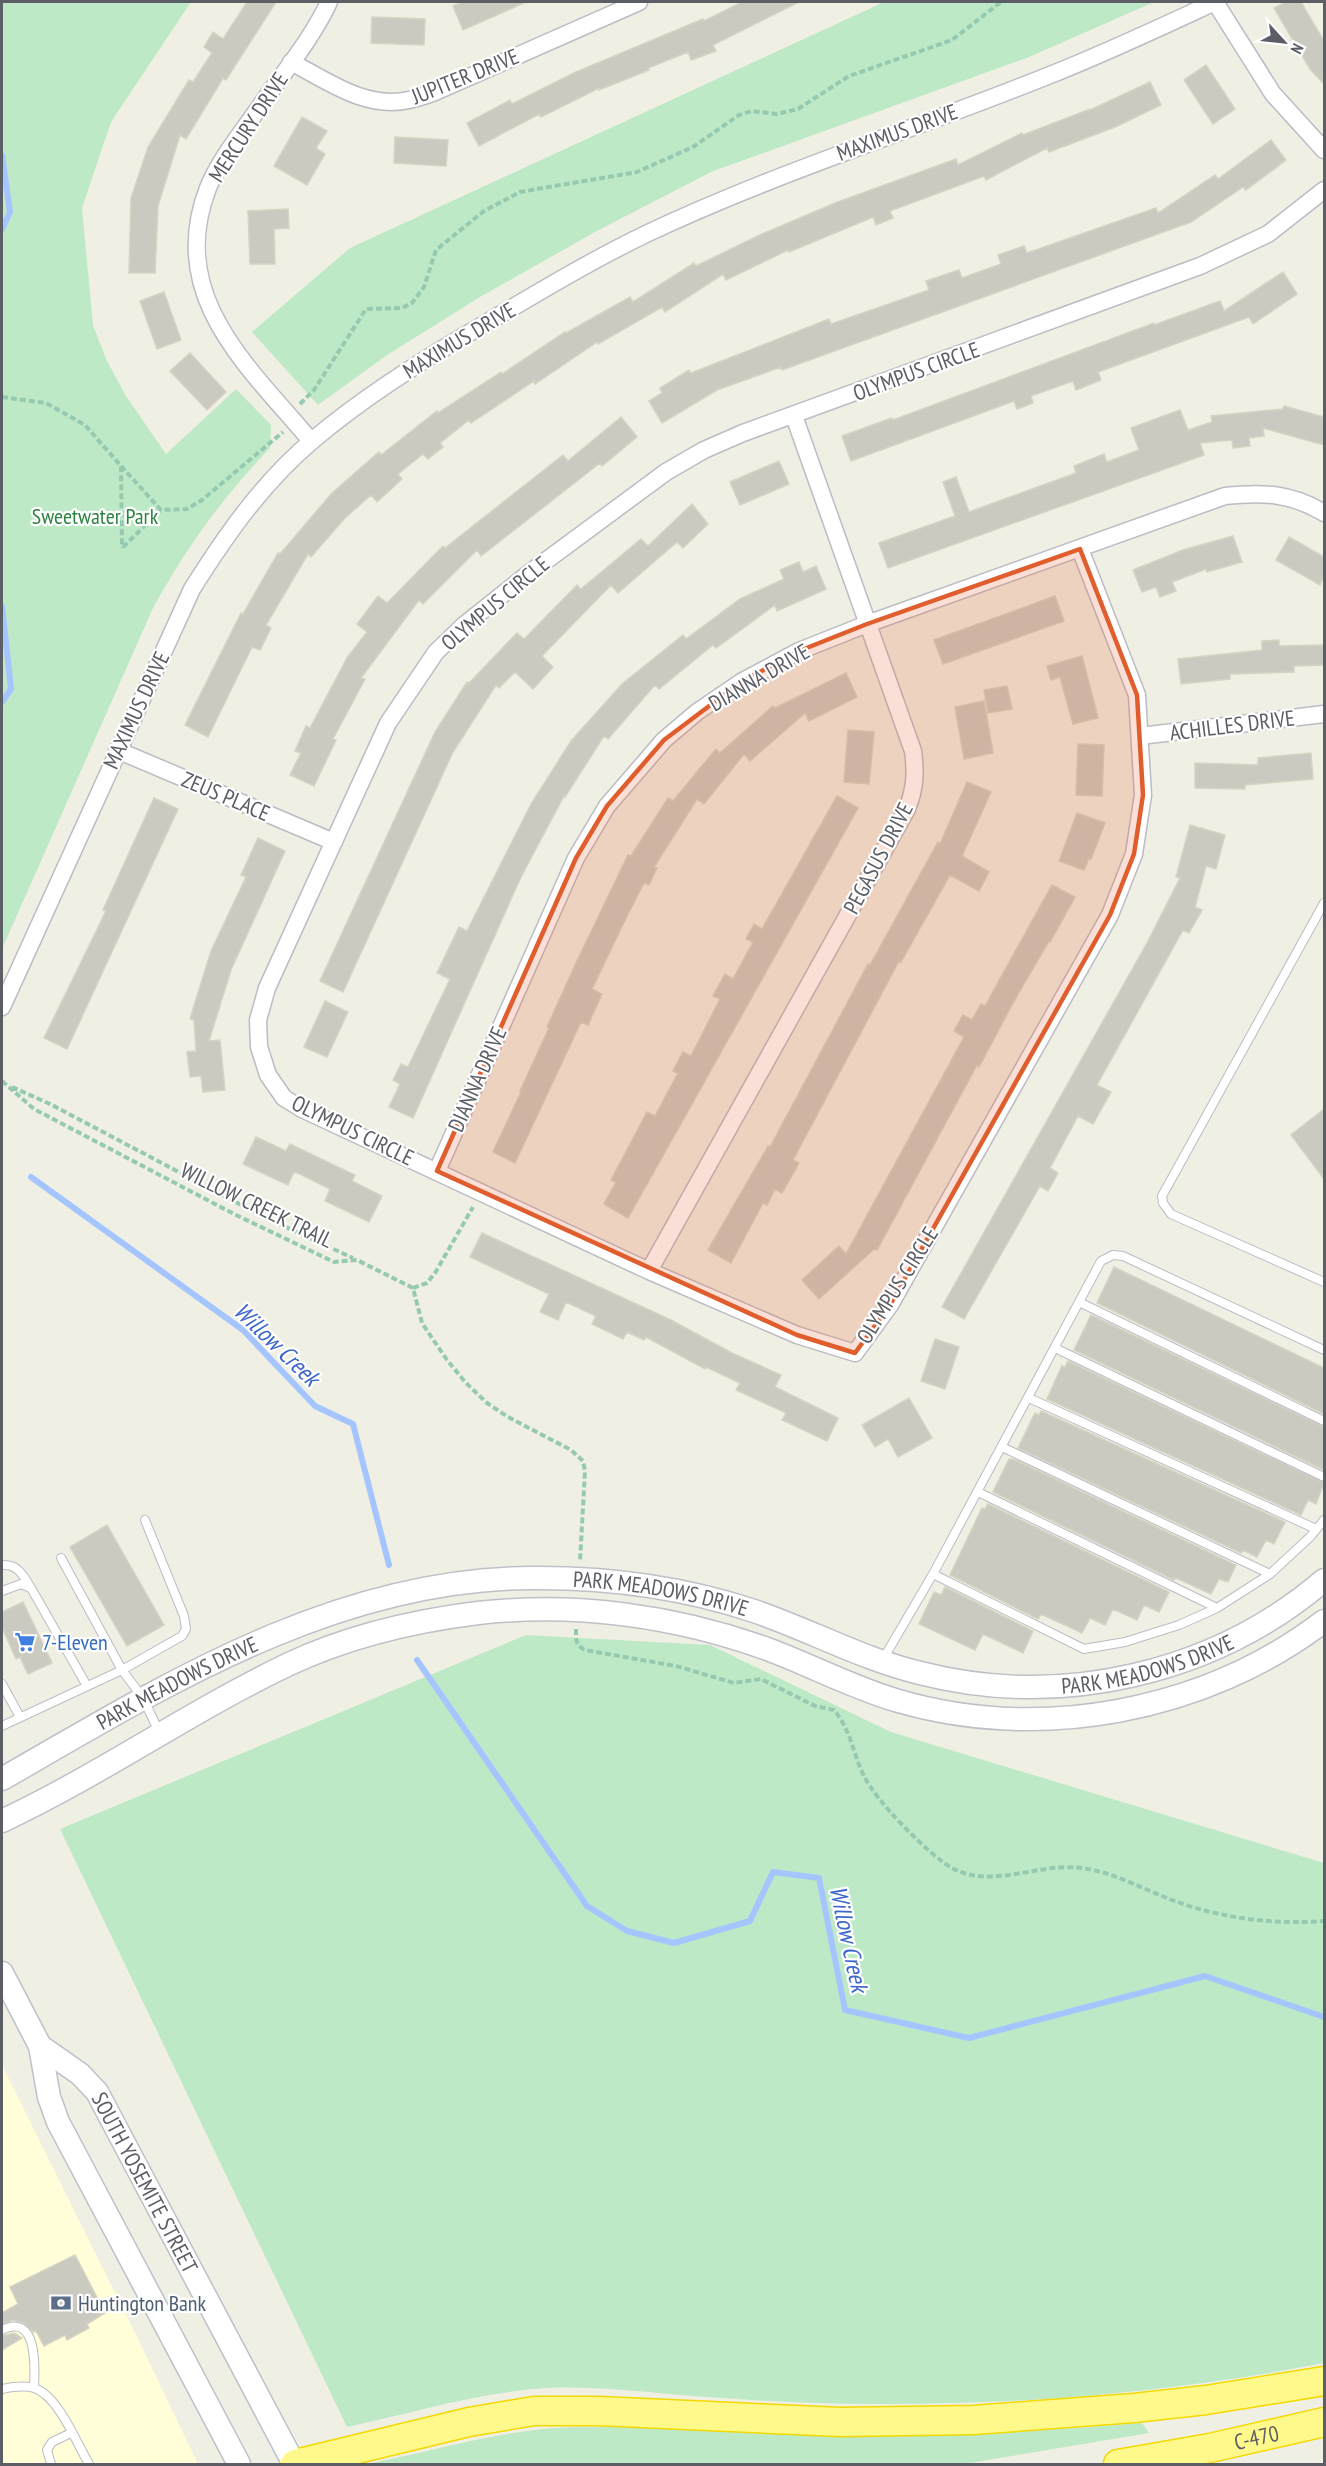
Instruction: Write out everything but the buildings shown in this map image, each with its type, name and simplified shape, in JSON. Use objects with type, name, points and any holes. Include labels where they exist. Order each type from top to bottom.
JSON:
[{"type":"highway","points":[[295,2464],[469,2422],[529,2412],[599,2411],[841,2422],[963,2420],[1134,2408],[1206,2400],[1324,2381]]},
{"type":"highway","name":"C-470","points":[[1118,2464],[1210,2448],[1324,2422]]},
{"type":"main road","name":"PARK MEADOWS DRIVE","points":[[2,1779],[143,1698],[203,1667],[280,1633],[360,1604],[466,1583],[536,1578],[655,1587],[754,1611],[882,1662],[946,1680],[1022,1688],[1090,1684],[1128,1677],[1205,1654],[1271,1620],[1324,1580]]},
{"type":"main road","name":"PARK MEADOWS DRIVE","points":[[2,1821],[47,1799],[246,1686],[291,1664],[371,1634],[478,1613],[514,1610],[603,1612],[663,1619],[734,1638],[896,1700],[949,1712],[1014,1718],[1101,1714],[1144,1706],[1186,1694],[1267,1659],[1305,1636],[1324,1621]]},
{"type":"main road","name":"SOUTH YOSEMITE STREET","points":[[2,1973],[40,2046],[49,2097],[58,2122],[239,2464]]},
{"type":"main road","name":"SOUTH YOSEMITE STREET","points":[[40,2046],[80,2074],[97,2092],[295,2464]]},
{"type":"street","name":"MERCURY DRIVE","points":[[311,441],[238,355],[220,330],[206,298],[196,261],[197,223],[208,186],[228,152],[291,62],[329,2]]},
{"type":"street","name":"JUPITER DRIVE","points":[[291,62],[356,96],[381,102],[407,101],[435,92],[639,2]]},
{"type":"street","points":[[1215,2],[1273,94],[1324,150]]},
{"type":"street","name":"MAXIMUS DRIVE","points":[[2,1007],[117,750],[198,579],[229,530],[311,441],[381,388],[458,339],[548,286],[646,235],[829,157],[1049,76],[1215,2]]},
{"type":"street","name":"OLYMPUS CIRCLE","points":[[1080,549],[1137,695],[1143,795],[1134,854],[1110,915],[890,1305],[855,1353],[797,1335],[649,1271],[302,1109],[284,1098],[268,1075],[259,1047],[258,1020],[267,988],[388,723],[436,652],[463,626],[528,574],[666,472],[723,442],[1233,252],[1268,234],[1324,190]]},
{"type":"street","name":"PEGASUS DRIVE","points":[[649,1271],[907,810],[914,792],[916,774],[913,751],[794,416]]},
{"type":"street","name":"DIANNA DRIVE","points":[[436,1170],[576,858],[607,806],[664,740],[697,712],[741,682],[799,651],[867,624],[1225,496],[1259,492],[1286,496],[1312,505],[1324,513]]},
{"type":"street","name":"ACHILLES DRIVE","points":[[1140,736],[1324,714]]},
{"type":"street","name":"ZEUS PLACE","points":[[117,750],[334,842]]},
{"type":"lane","points":[[1324,903],[1162,1196],[1163,1203],[1171,1214],[1324,1282]]},
{"type":"lane","points":[[882,1662],[978,1492],[1101,1261],[1113,1255],[1123,1256],[1324,1350]]},
{"type":"lane","points":[[1079,1302],[1324,1421]]},
{"type":"lane","points":[[1055,1348],[1324,1477]]},
{"type":"lane","points":[[1029,1398],[1316,1530]]},
{"type":"lane","points":[[1002,1447],[1270,1574]]},
{"type":"lane","points":[[978,1492],[1216,1608]]},
{"type":"lane","points":[[2,1726],[122,1670],[182,1636],[186,1629],[184,1616],[146,1520]]},
{"type":"lane","points":[[933,1574],[1084,1649],[1125,1642],[1179,1625],[1216,1608],[1270,1574],[1324,1520]]},
{"type":"lane","points":[[61,1558],[122,1670],[143,1698],[160,1735]]},
{"type":"lane","points":[[2,1565],[17,1568],[31,1588],[87,1686]]},
{"type":"lane","points":[[2,1591],[21,1584],[31,1588]]},
{"type":"lane","points":[[2,1684],[20,1717]]},
{"type":"lane","points":[[2,2330],[9,2326],[17,2327],[27,2334],[32,2343],[35,2361],[34,2388]]},
{"type":"lane","points":[[2,2389],[17,2386],[34,2388],[47,2395],[88,2464]]},
{"type":"lane","points":[[51,2464],[47,2450],[52,2442],[71,2433]]},
{"type":"path","points":[[121,466],[122,548],[161,510],[187,509],[202,500],[286,430],[289,414],[314,390],[366,309],[402,308],[412,303],[424,287],[436,250],[484,211],[520,192],[637,172],[693,147],[739,115],[752,111],[776,114],[798,109],[849,76],[952,40],[1001,2]]},
{"type":"path","points":[[2,397],[46,403],[85,425],[161,510]]},
{"type":"path","name":"WILLOW CREEK TRAIL","points":[[2,1081],[34,1108],[234,1214],[334,1262],[357,1260],[413,1288]]},
{"type":"path","points":[[8,1085],[50,1104],[264,1217],[357,1260]]},
{"type":"path","points":[[481,1191],[435,1273],[426,1283],[413,1288],[422,1323],[447,1360],[466,1383],[488,1403],[508,1417],[571,1450],[584,1461],[580,1565]]},
{"type":"path","points":[[576,1640],[585,1650],[676,1666],[734,1683],[761,1679],[815,1706],[834,1710],[849,1733],[864,1776],[877,1796],[928,1849],[951,1867],[969,1875],[990,1877],[1053,1867],[1081,1868],[1101,1872],[1174,1901],[1217,1913],[1291,1922],[1324,1921]]},
{"type":"highlighted area","points":[[1080,549],[1137,695],[1143,795],[1134,854],[1110,915],[890,1305],[855,1353],[797,1335],[437,1171],[576,858],[607,806],[664,740],[741,682],[799,651],[867,624]]},
{"type":"shaded area","points":[[2,2065],[139,2341],[198,2464],[2,2464]]},
{"type":"green space","name":"Sweetwater Park","points":[[2,2],[191,2],[111,122],[82,208],[93,325],[106,359],[126,396],[166,454],[236,389],[271,425],[270,448],[206,524],[178,565],[153,608],[2,949]]},
{"type":"green space","points":[[884,2],[1154,2],[1029,57],[711,172],[595,232],[480,297],[387,355],[318,405],[252,332],[350,248]]},
{"type":"green space","points":[[526,1635],[710,1645],[891,1732],[1324,1863],[1324,2363],[1212,2382],[1100,2395],[930,2404],[728,2399],[596,2388],[546,2388],[471,2398],[347,2427],[60,1829]]},
{"type":"green space","points":[[1142,2423],[1149,2433],[964,2464],[367,2464],[483,2438],[554,2428],[618,2427],[780,2434],[894,2435],[1018,2431]]},
{"type":"waterway","points":[[2,155],[10,212],[2,229]]},
{"type":"waterway","name":"Willow Creek","points":[[2,606],[11,689],[2,702]]},
{"type":"waterway","name":"Willow Creek","points":[[31,1177],[243,1330],[315,1406],[353,1424],[389,1565]]},
{"type":"waterway","name":"Willow Creek","points":[[417,1660],[587,1906],[627,1931],[674,1943],[750,1921],[773,1872],[819,1878],[845,2010],[969,2038],[1205,1976],[1324,2017]]},
{"type":"place","name":"7-Eleven","points":[[25,1642]]},
{"type":"place","name":"Huntington Bank","points":[[61,2303]]}]
